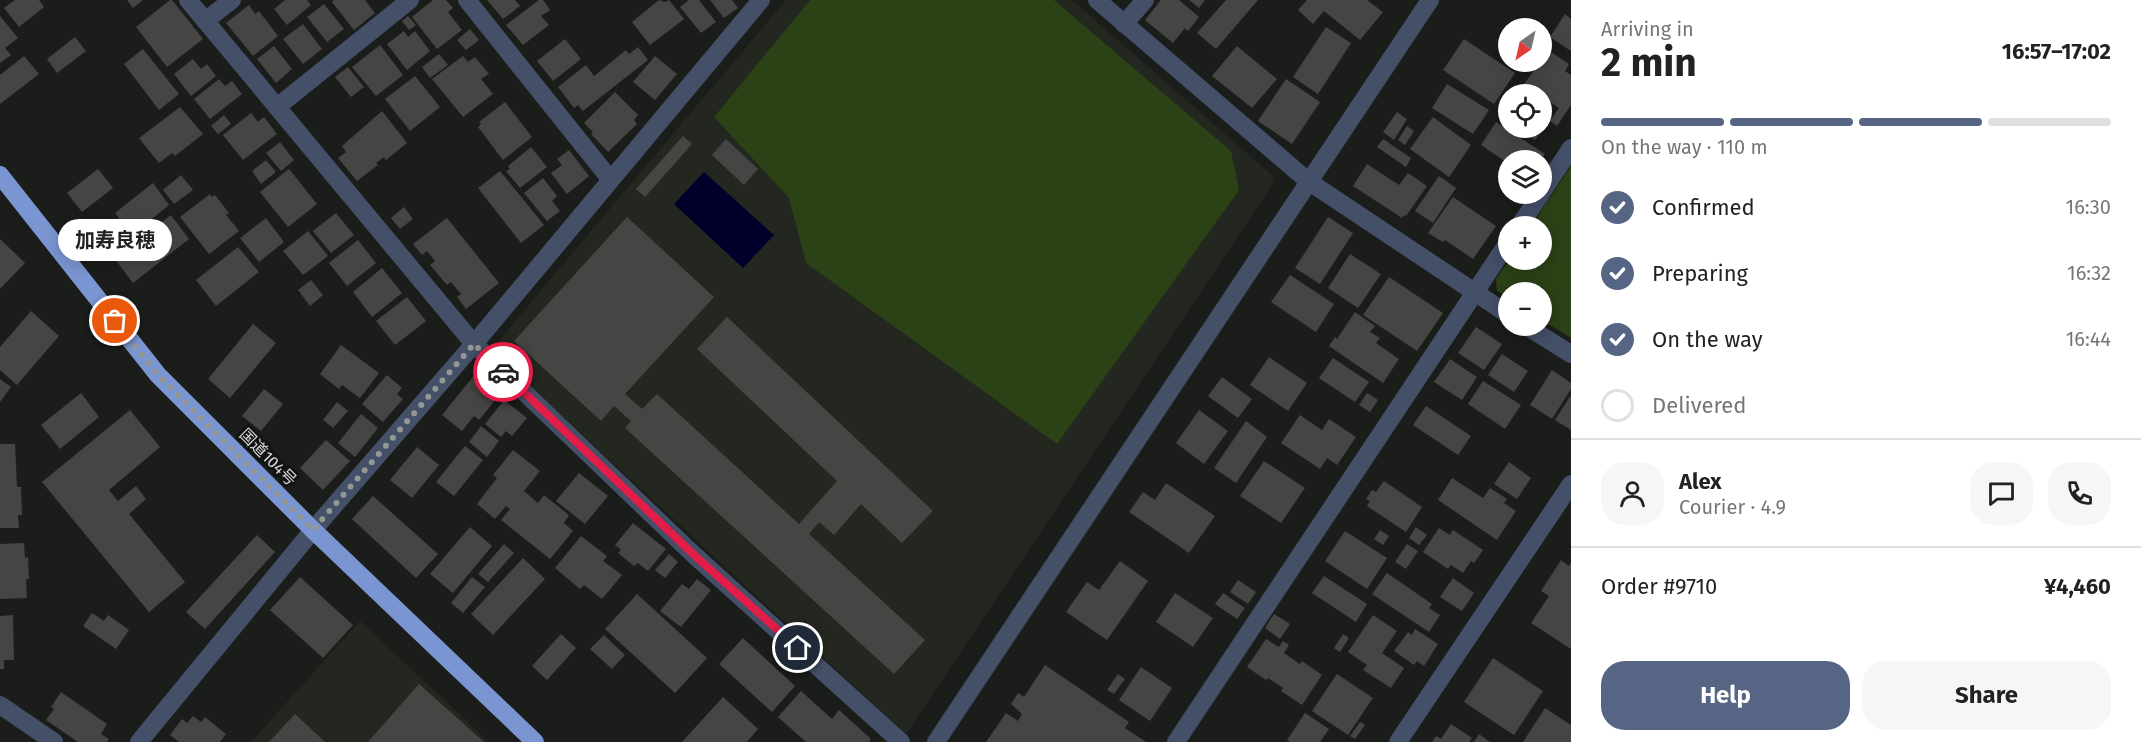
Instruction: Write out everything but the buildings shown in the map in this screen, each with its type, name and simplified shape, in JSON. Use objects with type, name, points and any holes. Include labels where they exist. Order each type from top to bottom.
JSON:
[{"type":"highway","name":"国道104号","points":[[0,175],[158,375],[313,530],[535,742]]},
{"type":"street","points":[[188,0],[474,344],[694,555],[901,742]]},
{"type":"street","points":[[206,21],[232,0]]},
{"type":"street","points":[[277,107],[410,0]]},
{"type":"street","points":[[467,0],[610,179]]},
{"type":"street","points":[[1097,0],[1308,181],[1498,308]]},
{"type":"street","points":[[1124,24],[1145,0]]},
{"type":"street","points":[[936,742],[1430,0]]},
{"type":"street","points":[[139,742],[313,530],[474,344],[757,2]]},
{"type":"street","points":[[1552,176],[1571,148]]},
{"type":"street","points":[[1176,742],[1498,258]]},
{"type":"street","points":[[1542,336],[1571,354]]},
{"type":"street","points":[[1398,742],[1571,484]]},
{"type":"street","points":[[0,705],[54,742]]},
{"type":"shaded area","points":[[786,0],[1072,0],[1274,177],[1272,185],[906,734],[494,353],[494,346]]},
{"type":"shaded area","points":[[360,621],[489,742],[251,742]]},
{"type":"green space","points":[[810,0],[1054,0],[1231,151],[1239,190],[1057,444],[806,263],[789,198],[714,117]]},
{"type":"green space","points":[[1571,166],[1571,338],[1552,326],[1552,282],[1498,282],[1497,291],[1496,279],[1502,270],[1552,270],[1552,216],[1538,216],[1546,204],[1552,204],[1552,194]]},
{"type":"water","points":[[704,172],[774,235],[743,268],[674,204]]},
{"type":"way so far","points":[[115,321],[158,375],[313,530],[474,344],[503,372]]},
{"type":"place","name":"加寿良穂","points":[[115,321]]},
{"type":"route","points":[[503,372],[694,555],[798,648]]}]
